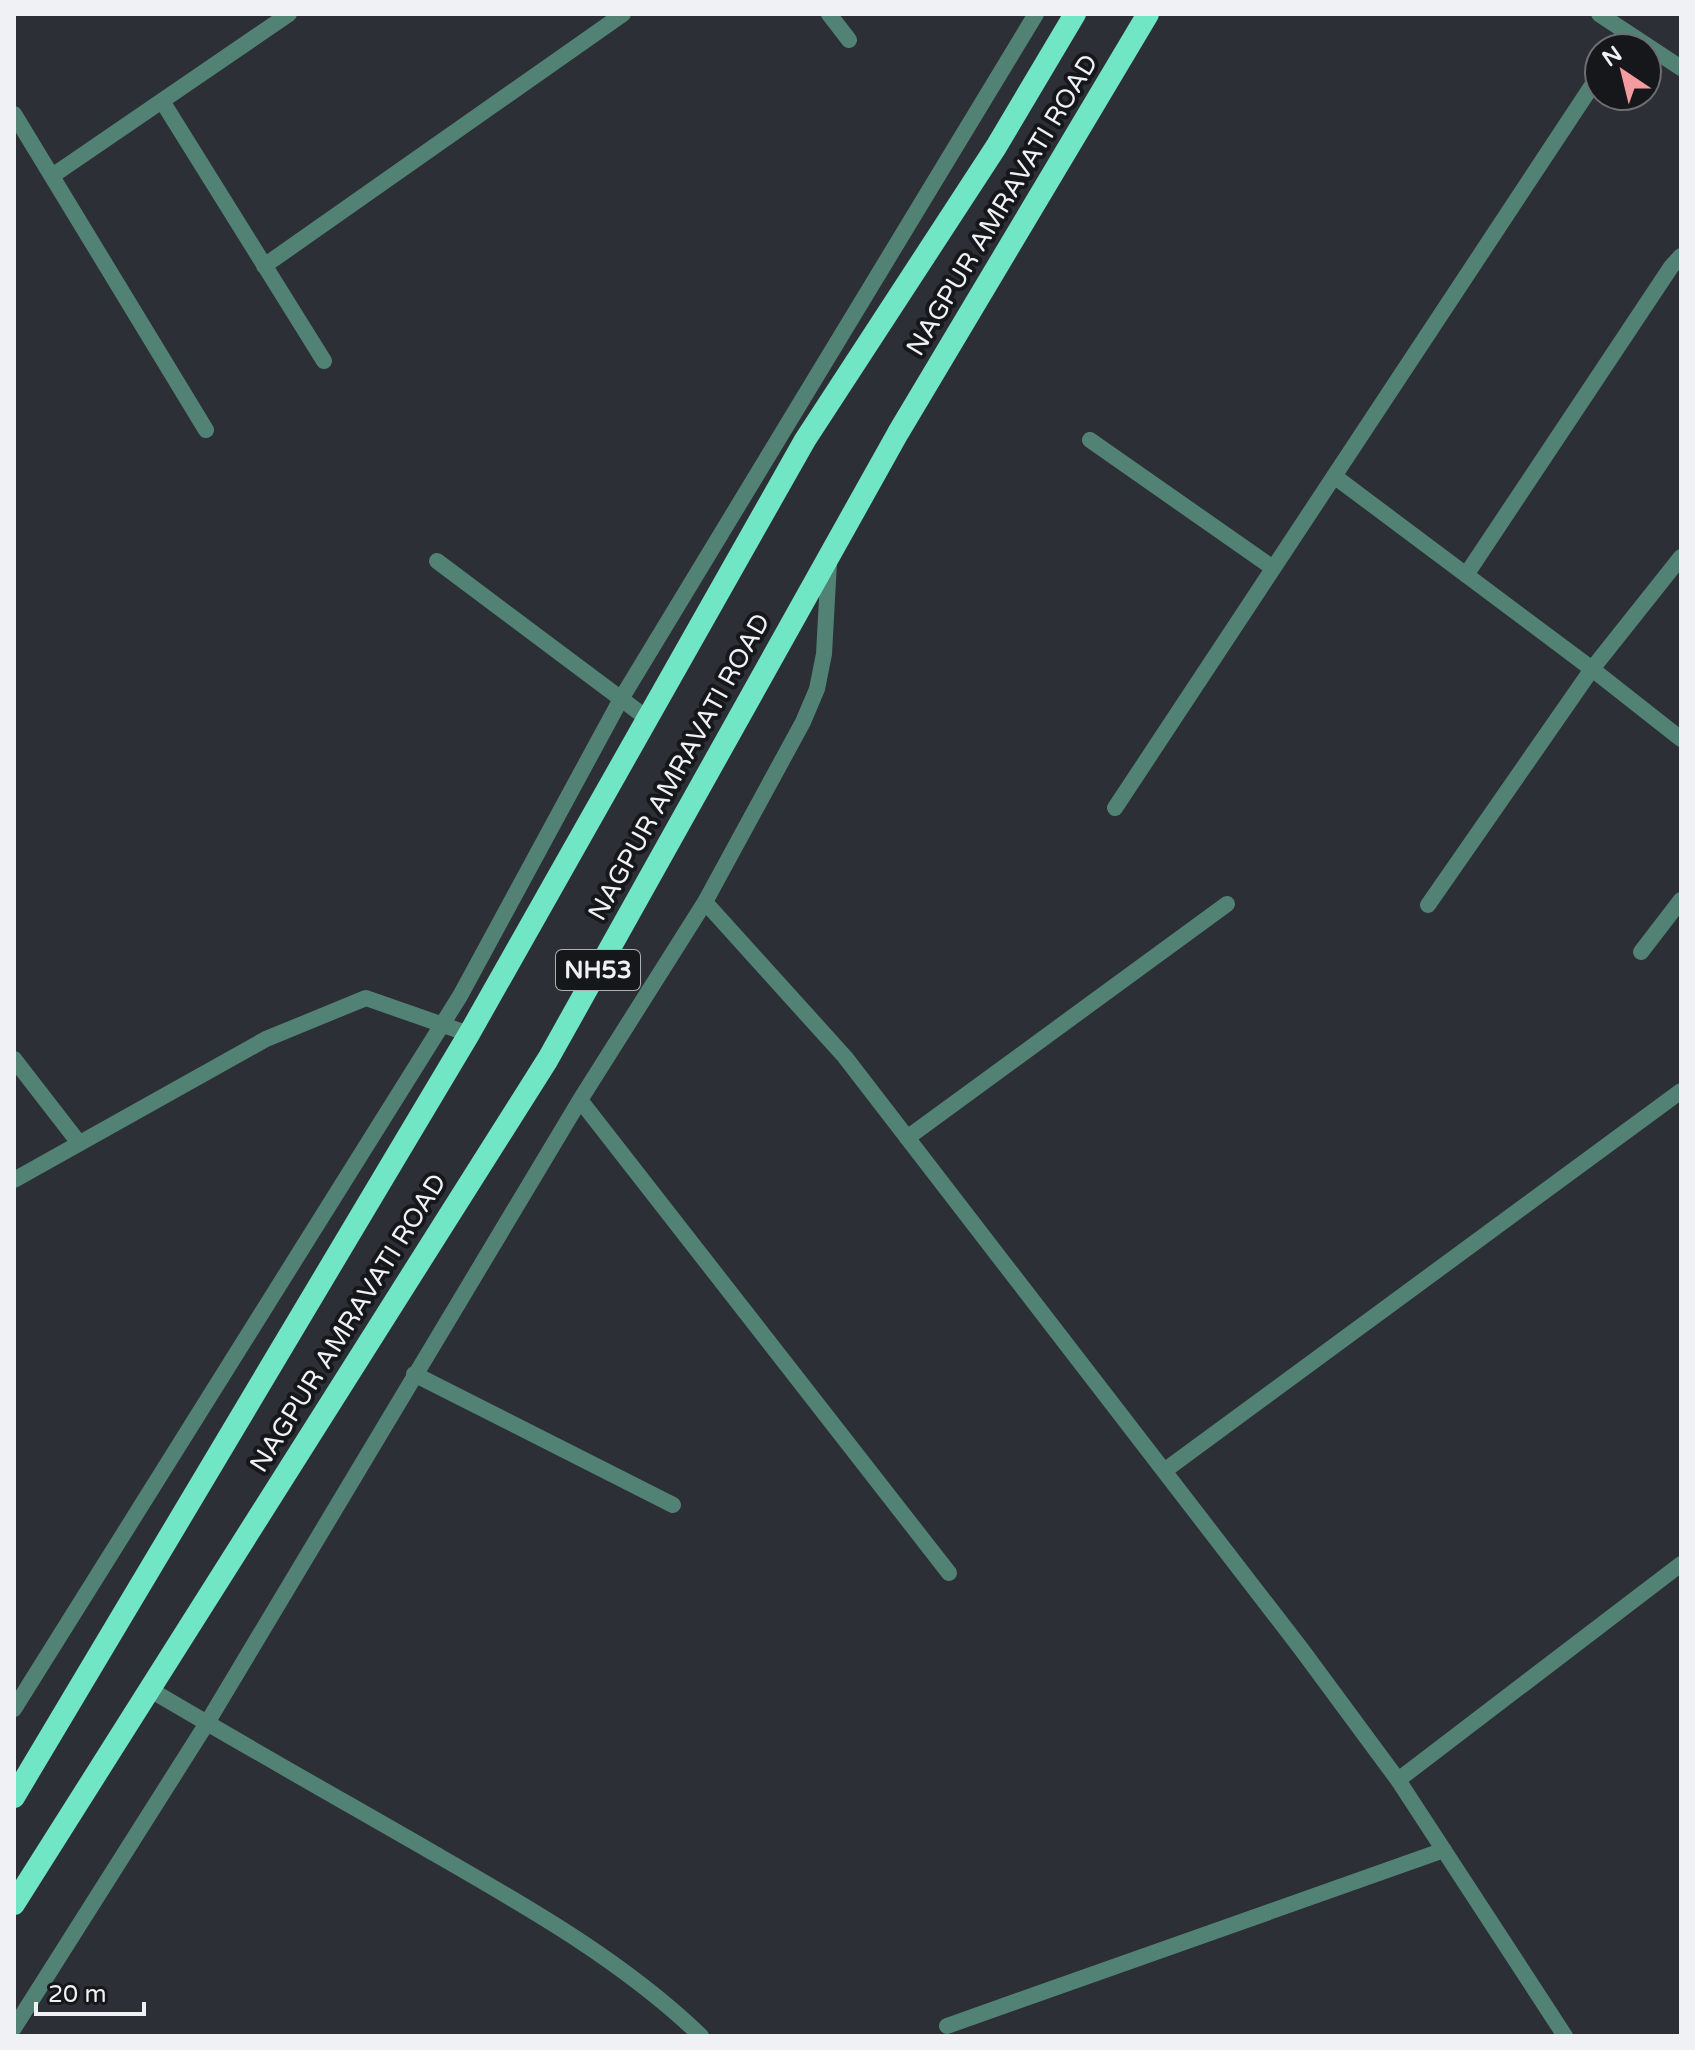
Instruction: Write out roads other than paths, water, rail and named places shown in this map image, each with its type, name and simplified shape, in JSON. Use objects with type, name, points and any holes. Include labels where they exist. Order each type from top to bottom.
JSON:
[{"type":"highway","name":"NAGPUR AMRAVATI ROAD","points":[[14,1797],[469,1034],[805,440],[996,147],[1075,14]]},
{"type":"highway","name":"NAGPUR AMRAVATI ROAD","points":[[14,1904],[548,1059],[898,433],[1148,14]]},
{"type":"street","points":[[52,176],[289,14]]},
{"type":"street","points":[[264,266],[623,14]]},
{"type":"street","points":[[829,14],[849,40]]},
{"type":"street","points":[[14,1709],[460,996],[621,699],[1036,14]]},
{"type":"street","points":[[1599,14],[1626,32]]},
{"type":"street","points":[[1663,56],[1681,68]]},
{"type":"street","points":[[1115,808],[1583,99]]},
{"type":"street","points":[[162,101],[324,361]]},
{"type":"street","points":[[14,114],[206,430]]},
{"type":"street","points":[[1466,575],[1664,276],[1681,256]]},
{"type":"street","points":[[1090,440],[1273,568]]},
{"type":"street","points":[[1334,476],[1681,739]]},
{"type":"street","points":[[14,2028],[207,1723],[580,1100],[705,902],[803,722],[817,689],[824,654],[829,556]]},
{"type":"street","points":[[1428,905],[1592,669],[1681,557]]},
{"type":"street","points":[[437,561],[648,719]]},
{"type":"street","points":[[1641,952],[1681,900]]},
{"type":"street","points":[[705,902],[845,1057],[1302,1650],[1398,1780],[1565,2036]]},
{"type":"street","points":[[907,1138],[1227,904]]},
{"type":"street","points":[[14,1180],[266,1039],[366,998],[469,1034]]},
{"type":"street","points":[[14,1059],[79,1143]]},
{"type":"street","points":[[1164,1471],[1681,1091]]},
{"type":"street","points":[[580,1100],[949,1573]]},
{"type":"street","points":[[414,1374],[673,1505]]},
{"type":"street","points":[[1398,1780],[1681,1564]]},
{"type":"street","points":[[149,1689],[499,1890],[598,1952],[677,2013],[701,2036]]},
{"type":"street","points":[[947,2026],[1444,1850]]}]
